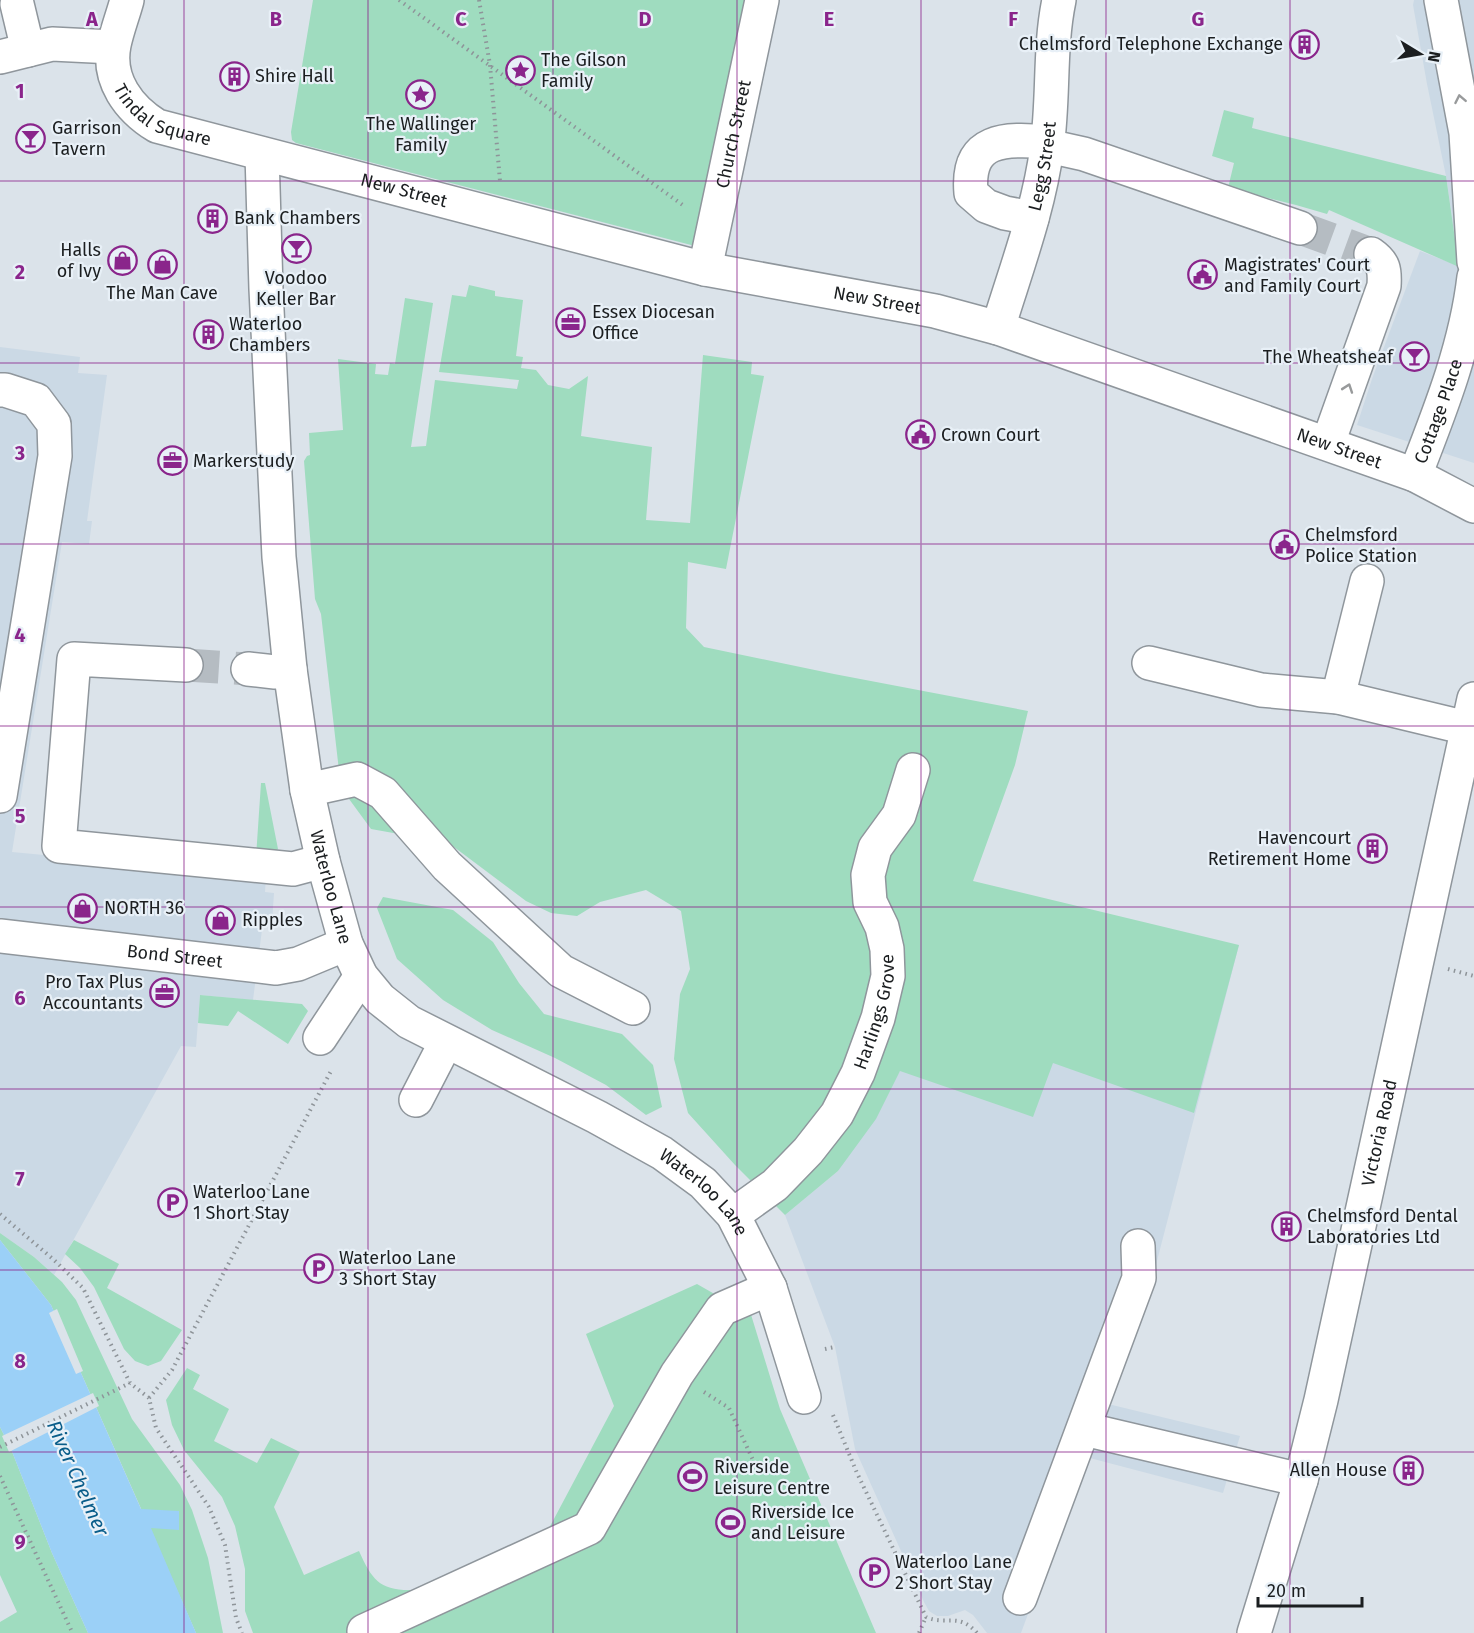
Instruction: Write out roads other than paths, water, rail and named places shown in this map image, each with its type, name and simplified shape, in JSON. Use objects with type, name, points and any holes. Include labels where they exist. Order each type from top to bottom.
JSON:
[{"type":"street","name":"Tindal Square","points":[[127,0],[114,47],[114,68],[119,86],[128,102],[142,116],[157,126],[262,154]]},
{"type":"street","name":"Church Street","points":[[705,269],[762,0]]},
{"type":"street","name":"Legg Street","points":[[998,328],[1032,218],[1048,144],[1059,0]]},
{"type":"street","points":[[1441,0],[1466,134],[1474,262]]},
{"type":"street","points":[[17,4],[14,54],[52,44],[114,47]]},
{"type":"street","points":[[1032,218],[1005,213],[986,206],[971,193],[969,176],[975,158],[987,147],[1006,141],[1048,144],[1084,154],[1300,228]]},
{"type":"street","name":"New Street","points":[[262,154],[705,269],[935,311],[998,328],[1415,475],[1474,506]]},
{"type":"street","name":"Waterloo Lane","points":[[262,154],[266,301],[279,557],[290,669],[307,790],[323,861],[346,944],[361,976],[380,999],[409,1022],[597,1117],[662,1153],[703,1183],[733,1215],[770,1288],[818,1403]]},
{"type":"street","points":[[1329,443],[1384,285],[1381,261],[1371,254]]},
{"type":"street","name":"Cottage Place","points":[[1415,475],[1447,395],[1471,301],[1474,277]]},
{"type":"street","points":[[0,390],[36,400],[54,424],[55,456],[0,796]]},
{"type":"street","points":[[1338,697],[1367,581]]},
{"type":"street","points":[[186,665],[74,659],[59,846],[293,869],[323,861]]},
{"type":"street","points":[[1149,663],[1260,690],[1471,713]]},
{"type":"street","points":[[248,669],[275,672],[290,669]]},
{"type":"street","name":"Victoria Road","points":[[1254,1633],[1301,1480],[1342,1310],[1471,713]]},
{"type":"street","name":"Harlings Grove","points":[[733,1215],[775,1185],[808,1151],[837,1114],[858,1072],[878,1018],[888,976],[887,949],[882,927],[870,902],[868,875],[875,848],[899,815],[913,770]]},
{"type":"street","points":[[307,790],[357,779],[383,793],[447,866],[561,971],[633,1008]]},
{"type":"street","name":"Bond Street","points":[[0,936],[276,968],[298,964],[346,944]]},
{"type":"street","points":[[328,1050],[361,976]]},
{"type":"street","points":[[416,1100],[446,1042]]},
{"type":"street","points":[[1020,1598],[1139,1278],[1138,1246]]},
{"type":"street","points":[[364,1631],[589,1528],[677,1374],[722,1309],[770,1288]]},
{"type":"street","points":[[1084,1428],[1301,1480]]},
{"type":"water","name":"River Chelmer","points":[[0,1240],[51,1305],[141,1509],[179,1511],[179,1530],[151,1528],[196,1633],[88,1633],[0,1427]]},
{"type":"tunnel","points":[[1300,228],[1371,254]]},
{"type":"tunnel","points":[[186,665],[248,669]]},
{"type":"place","name":"Chelmsford Telephone Exchange","points":[[1304,44]]},
{"type":"place","name":"The Gilson Family","points":[[520,70]]},
{"type":"place","name":"Shire Hall","points":[[234,76]]},
{"type":"place","name":"The Wallinger Family","points":[[421,95]]},
{"type":"place","name":"Garrison Tavern","points":[[31,138]]},
{"type":"place","name":"Bank Chambers","points":[[213,218]]},
{"type":"place","name":"Voodoo Keller Bar","points":[[296,249]]},
{"type":"place","name":"Halls of Ivy","points":[[122,260]]},
{"type":"place","name":"The Man Cave","points":[[162,264]]},
{"type":"place","name":"Magistrates' Court and Family Court","points":[[1203,275]]},
{"type":"place","name":"Essex Diocesan Office","points":[[571,322]]},
{"type":"place","name":"Waterloo Chambers","points":[[208,334]]},
{"type":"place","name":"The Wheatsheaf","points":[[1414,357]]},
{"type":"place","name":"Crown Court","points":[[920,435]]},
{"type":"place","name":"Markerstudy","points":[[172,461]]},
{"type":"place","name":"Chelmsford Police Station","points":[[1284,545]]},
{"type":"place","name":"Havencourt Retirement Home","points":[[1372,848]]},
{"type":"place","name":"NORTH 36","points":[[83,908]]},
{"type":"place","name":"Ripples","points":[[221,920]]},
{"type":"place","name":"Pro Tax Plus Accountants","points":[[164,992]]},
{"type":"place","name":"Waterloo Lane 1 Short Stay","points":[[172,1202]]},
{"type":"place","name":"Chelmsford Dental Laboratories Ltd","points":[[1286,1226]]},
{"type":"place","name":"Waterloo Lane 3 Short Stay","points":[[318,1268]]},
{"type":"place","name":"Allen House","points":[[1408,1470]]},
{"type":"place","name":"Riverside Leisure Centre","points":[[693,1477]]},
{"type":"place","name":"Riverside Ice and Leisure","points":[[730,1522]]},
{"type":"place","name":"Waterloo Lane 2 Short Stay","points":[[874,1572]]}]
